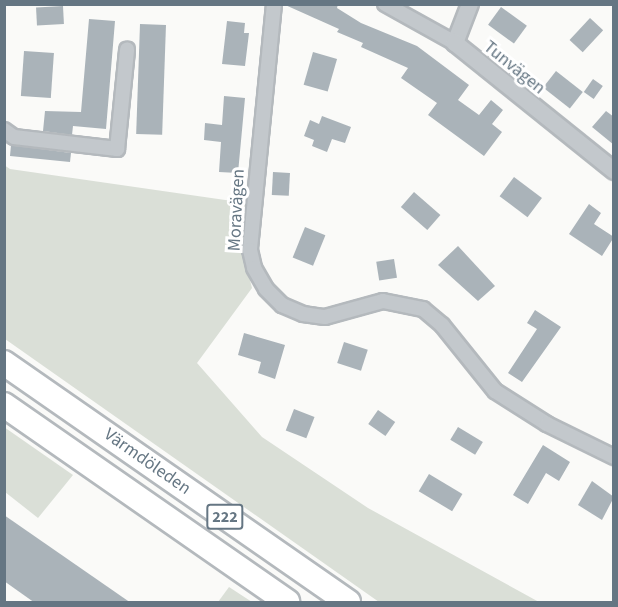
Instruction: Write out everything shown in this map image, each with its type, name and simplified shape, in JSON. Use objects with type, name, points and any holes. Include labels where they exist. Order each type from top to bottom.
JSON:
[{"type":"highway","name":"Värmdöleden","points":[[4,363],[348,603]]},
{"type":"highway","name":"Värmdöleden","points":[[4,405],[286,603]]},
{"type":"street","name":"Moravägen","points":[[274,4],[249,250],[254,268],[266,289],[282,305],[303,314],[325,317],[383,301],[423,309],[442,325],[495,391],[547,424],[614,457]]},
{"type":"street","name":"Tunvägen","points":[[385,4],[454,43],[614,171]]},
{"type":"street","points":[[454,43],[470,4]]},
{"type":"street","points":[[4,130],[14,137],[117,149],[128,50]]},
{"type":"shaded area","points":[[4,165],[10,169],[246,203],[240,240],[252,288],[197,363],[262,437],[368,508],[539,602],[379,602],[5,339]]},
{"type":"shaded area","points":[[4,427],[73,475],[38,518],[5,492]]},
{"type":"shaded area","points":[[229,587],[252,602],[218,602]]},
{"type":"building","points":[[283,4],[338,4],[337,8],[361,23],[417,46],[469,85],[458,100],[479,115],[491,100],[503,110],[492,124],[502,132],[484,156],[428,115],[437,103],[401,78],[408,68],[361,47],[363,43],[337,32],[339,29]]},
{"type":"building","points":[[63,6],[64,24],[37,25],[36,7]]},
{"type":"building","points":[[501,7],[527,26],[514,44],[488,25]]},
{"type":"building","points":[[590,18],[603,30],[583,52],[570,40]]},
{"type":"building","points":[[89,19],[115,21],[106,129],[73,126],[72,135],[43,131],[45,111],[81,112]]},
{"type":"building","points":[[227,21],[245,23],[244,33],[249,33],[245,66],[222,64]]},
{"type":"building","points":[[140,24],[166,25],[162,135],[136,134]]},
{"type":"building","points":[[24,51],[54,53],[51,98],[21,96]]},
{"type":"building","points":[[313,52],[337,59],[328,92],[304,85]]},
{"type":"building","points":[[556,71],[583,92],[570,108],[543,88]]},
{"type":"building","points":[[593,79],[603,86],[594,99],[584,92]]},
{"type":"building","points":[[224,96],[245,98],[238,173],[219,172],[221,142],[204,140],[205,123],[222,125]]},
{"type":"building","points":[[606,111],[614,117],[614,145],[592,127]]},
{"type":"building","points":[[322,116],[351,127],[345,143],[332,139],[327,152],[312,146],[314,140],[304,136],[310,120],[319,124]]},
{"type":"building","points":[[11,145],[71,153],[70,162],[10,156]]},
{"type":"building","points":[[273,172],[290,173],[289,196],[272,195]]},
{"type":"building","points":[[514,177],[542,198],[528,217],[500,196]]},
{"type":"building","points":[[414,192],[440,215],[427,230],[401,207]]},
{"type":"building","points":[[589,204],[601,213],[594,224],[614,237],[602,256],[569,234]]},
{"type":"building","points":[[305,227],[325,235],[313,266],[293,258]]},
{"type":"building","points":[[458,246],[495,286],[478,301],[438,265]]},
{"type":"building","points":[[394,259],[397,278],[379,281],[376,262]]},
{"type":"building","points":[[535,310],[561,327],[522,382],[508,373],[537,329],[527,323]]},
{"type":"building","points":[[244,333],[285,345],[275,379],[258,373],[261,362],[238,355]]},
{"type":"building","points":[[344,342],[368,350],[361,371],[337,363]]},
{"type":"building","points":[[294,409],[315,417],[306,438],[286,430]]},
{"type":"building","points":[[378,410],[395,422],[385,436],[368,424]]},
{"type":"building","points":[[458,427],[483,442],[475,455],[450,440]]},
{"type":"building","points":[[543,445],[570,462],[559,481],[546,473],[528,504],[513,495]]},
{"type":"building","points":[[429,474],[462,494],[452,511],[419,491]]},
{"type":"building","points":[[592,481],[614,497],[602,520],[578,505]]},
{"type":"building","points":[[4,515],[131,603],[35,603],[4,581]]}]
